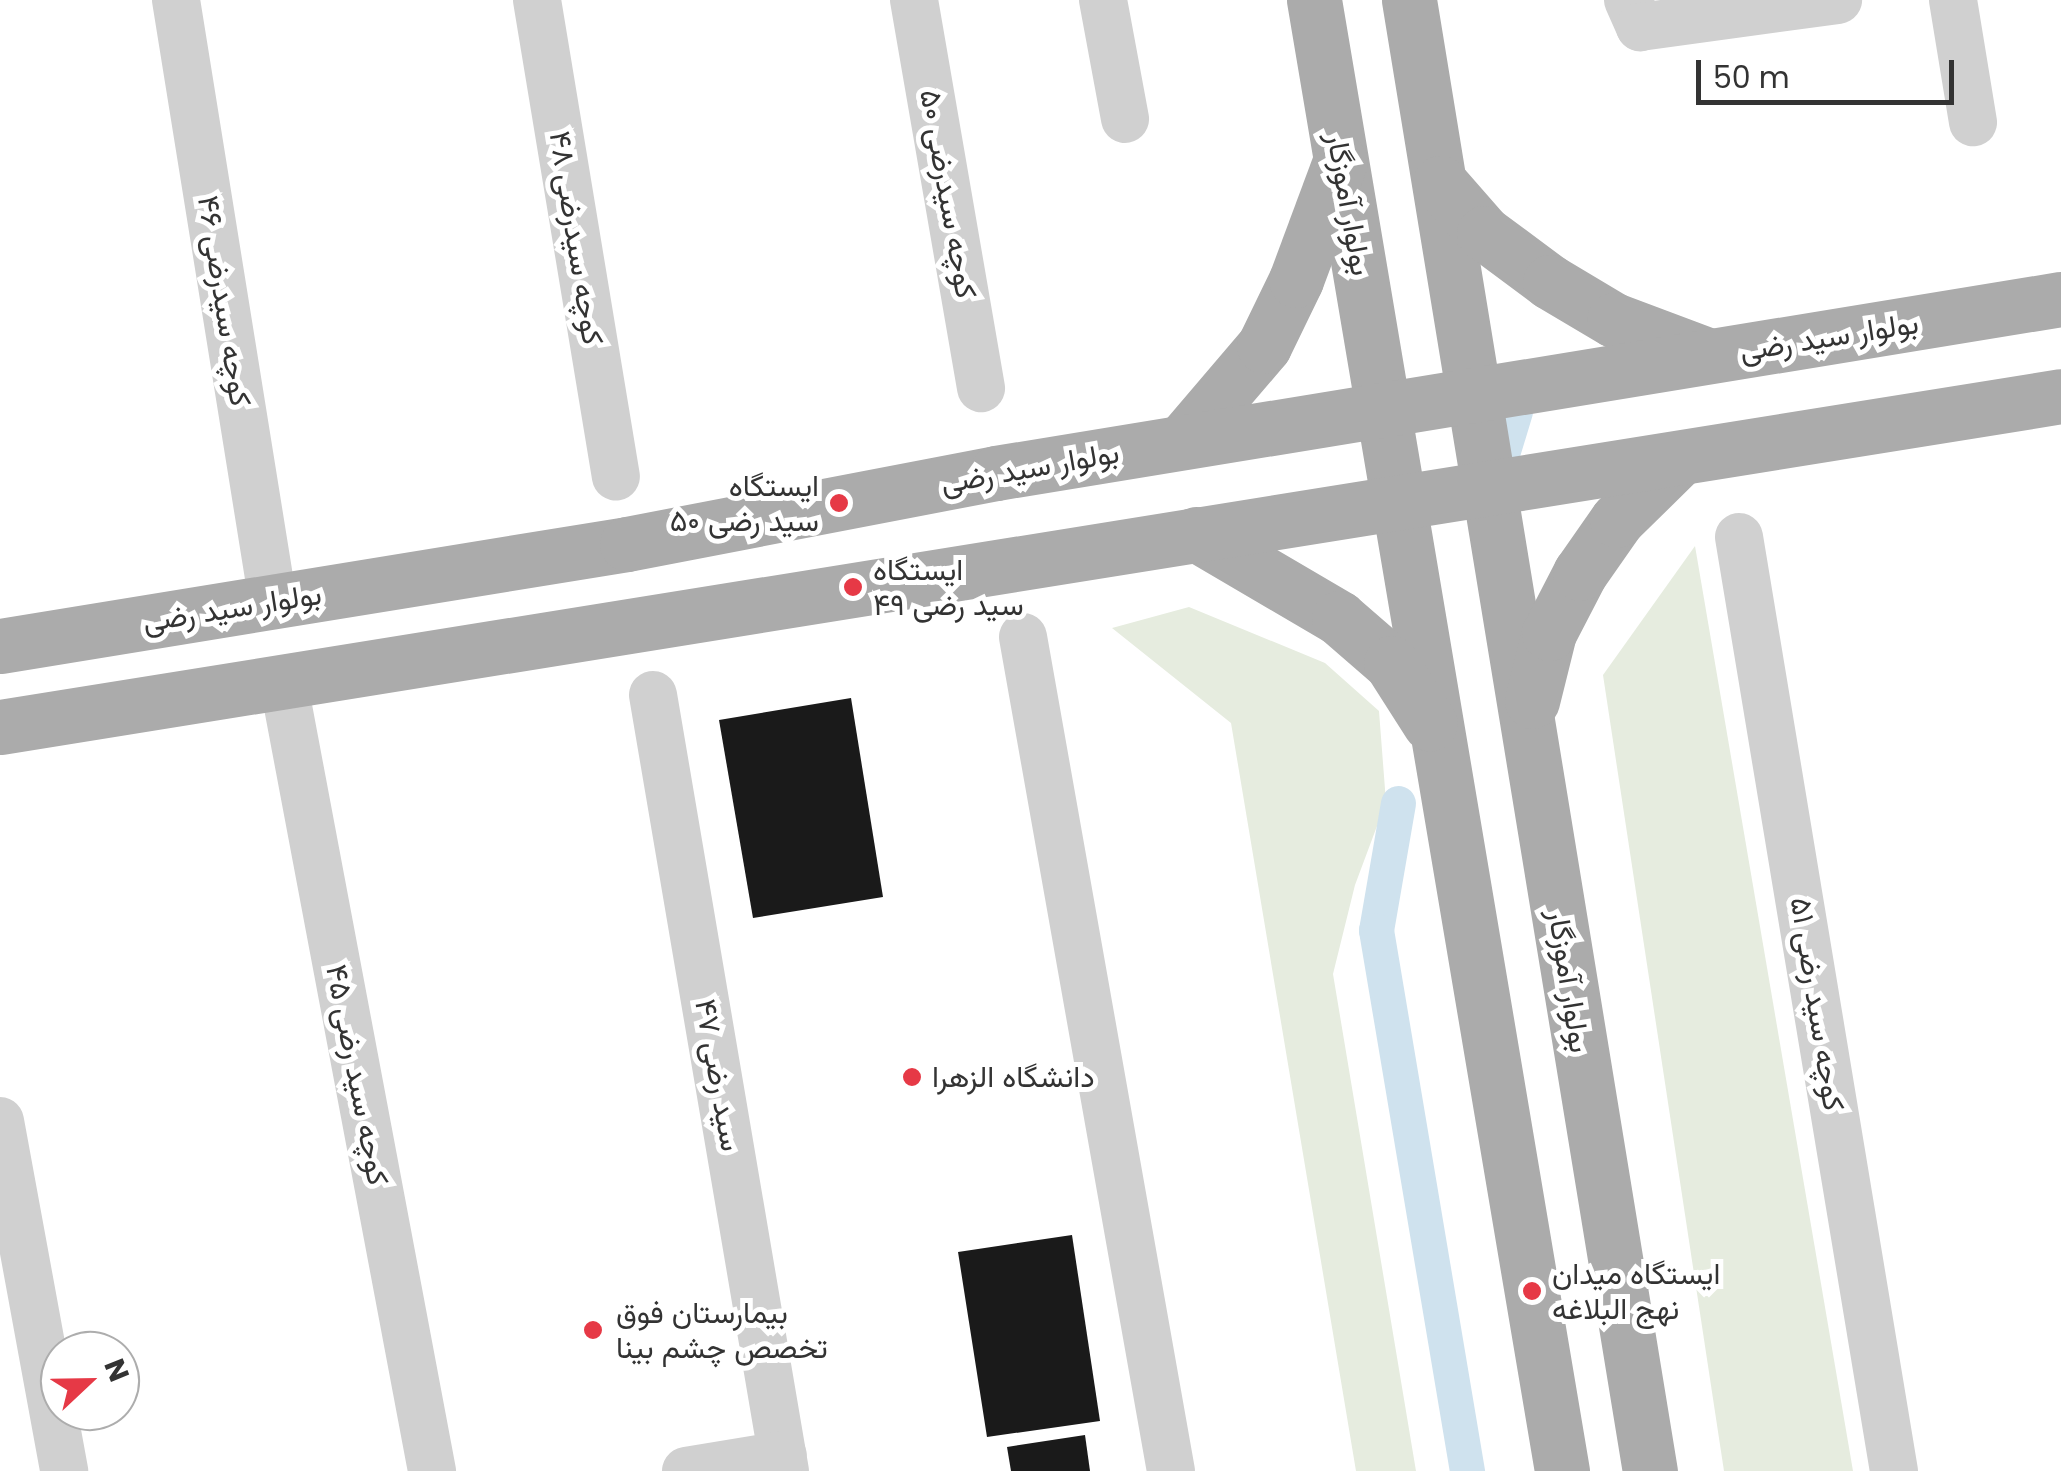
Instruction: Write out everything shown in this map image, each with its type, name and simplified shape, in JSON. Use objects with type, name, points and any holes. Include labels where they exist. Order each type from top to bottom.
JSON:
[{"type":"main road","name":"بولوار آموزگار","points":[[1314,0],[1399,503]]},
{"type":"main road","points":[[1409,0],[1476,394]]},
{"type":"main road","points":[[1182,442],[1264,346],[1296,280],[1342,159]]},
{"type":"main road","points":[[1440,183],[1484,232],[1550,282],[1614,320],[1710,356]]},
{"type":"main road","name":"بولوار سید رضی","points":[[0,646],[627,544],[1182,442],[2061,299]]},
{"type":"main road","name":"بولوار آموزگار","points":[[1476,394],[1526,723],[1650,1471]]},
{"type":"main road","points":[[0,728],[2061,396]]},
{"type":"main road","points":[[1526,723],[1550,633],[1580,573],[1617,520],[1678,460]]},
{"type":"main road","points":[[1399,503],[1562,1471]]},
{"type":"main road","points":[[1196,534],[1339,618],[1390,664],[1440,739]]},
{"type":"street","name":"کوچه سیدرضی ۴۶","points":[[176,0],[273,602]]},
{"type":"street","name":"کوچه سیدرضی ۴۸","points":[[537,0],[616,476]]},
{"type":"street","name":"کوچه سیدرضی ۵۰","points":[[914,0],[981,388]]},
{"type":"street","points":[[1103,0],[1125,118]]},
{"type":"street","points":[[1634,13],[1838,0]]},
{"type":"street","points":[[1953,0],[1973,122]]},
{"type":"street","name":"کوچه سید رضی ۵۱","points":[[1739,537],[1894,1471]]},
{"type":"street","points":[[1023,637],[1172,1471]]},
{"type":"street","name":"کوچه سید رضی ۴۵","points":[[283,680],[432,1471]]},
{"type":"street","name":"سید رضی ۴۷","points":[[653,695],[784,1463]]},
{"type":"street","points":[[0,1120],[64,1471]]},
{"type":"street","points":[[686,1471],[784,1463]]},
{"type":"shaded area","points":[[1695,546],[1853,1471],[1724,1471],[1603,675]]},
{"type":"shaded area","points":[[1189,607],[1325,663],[1379,711],[1386,802],[1355,885],[1333,974],[1416,1471],[1356,1471],[1231,723],[1112,628]]},
{"type":"building","points":[[851,698],[883,897],[753,918],[719,720]]},
{"type":"building","points":[[1072,1235],[1100,1421],[987,1437],[958,1252]]},
{"type":"building","points":[[1085,1435],[1090,1471],[1011,1471],[1007,1447]]},
{"type":"waterway","points":[[1495,477],[1515,411]]},
{"type":"waterway","points":[[1398,803],[1376,930],[1467,1471]]},
{"type":"place","name":"ایستگاه سید رضی ۵۰","points":[[839,503]]},
{"type":"place","name":"ایستگاه سید رضی ۴۹","points":[[853,587]]},
{"type":"place","name":"دانشگاه الزهرا","points":[[912,1077]]},
{"type":"place","name":"ایستگاه میدان نهج البلاغه","points":[[1532,1291]]},
{"type":"place","name":"بیمارستان فوق تخصص چشم بینا","points":[[593,1330]]}]
